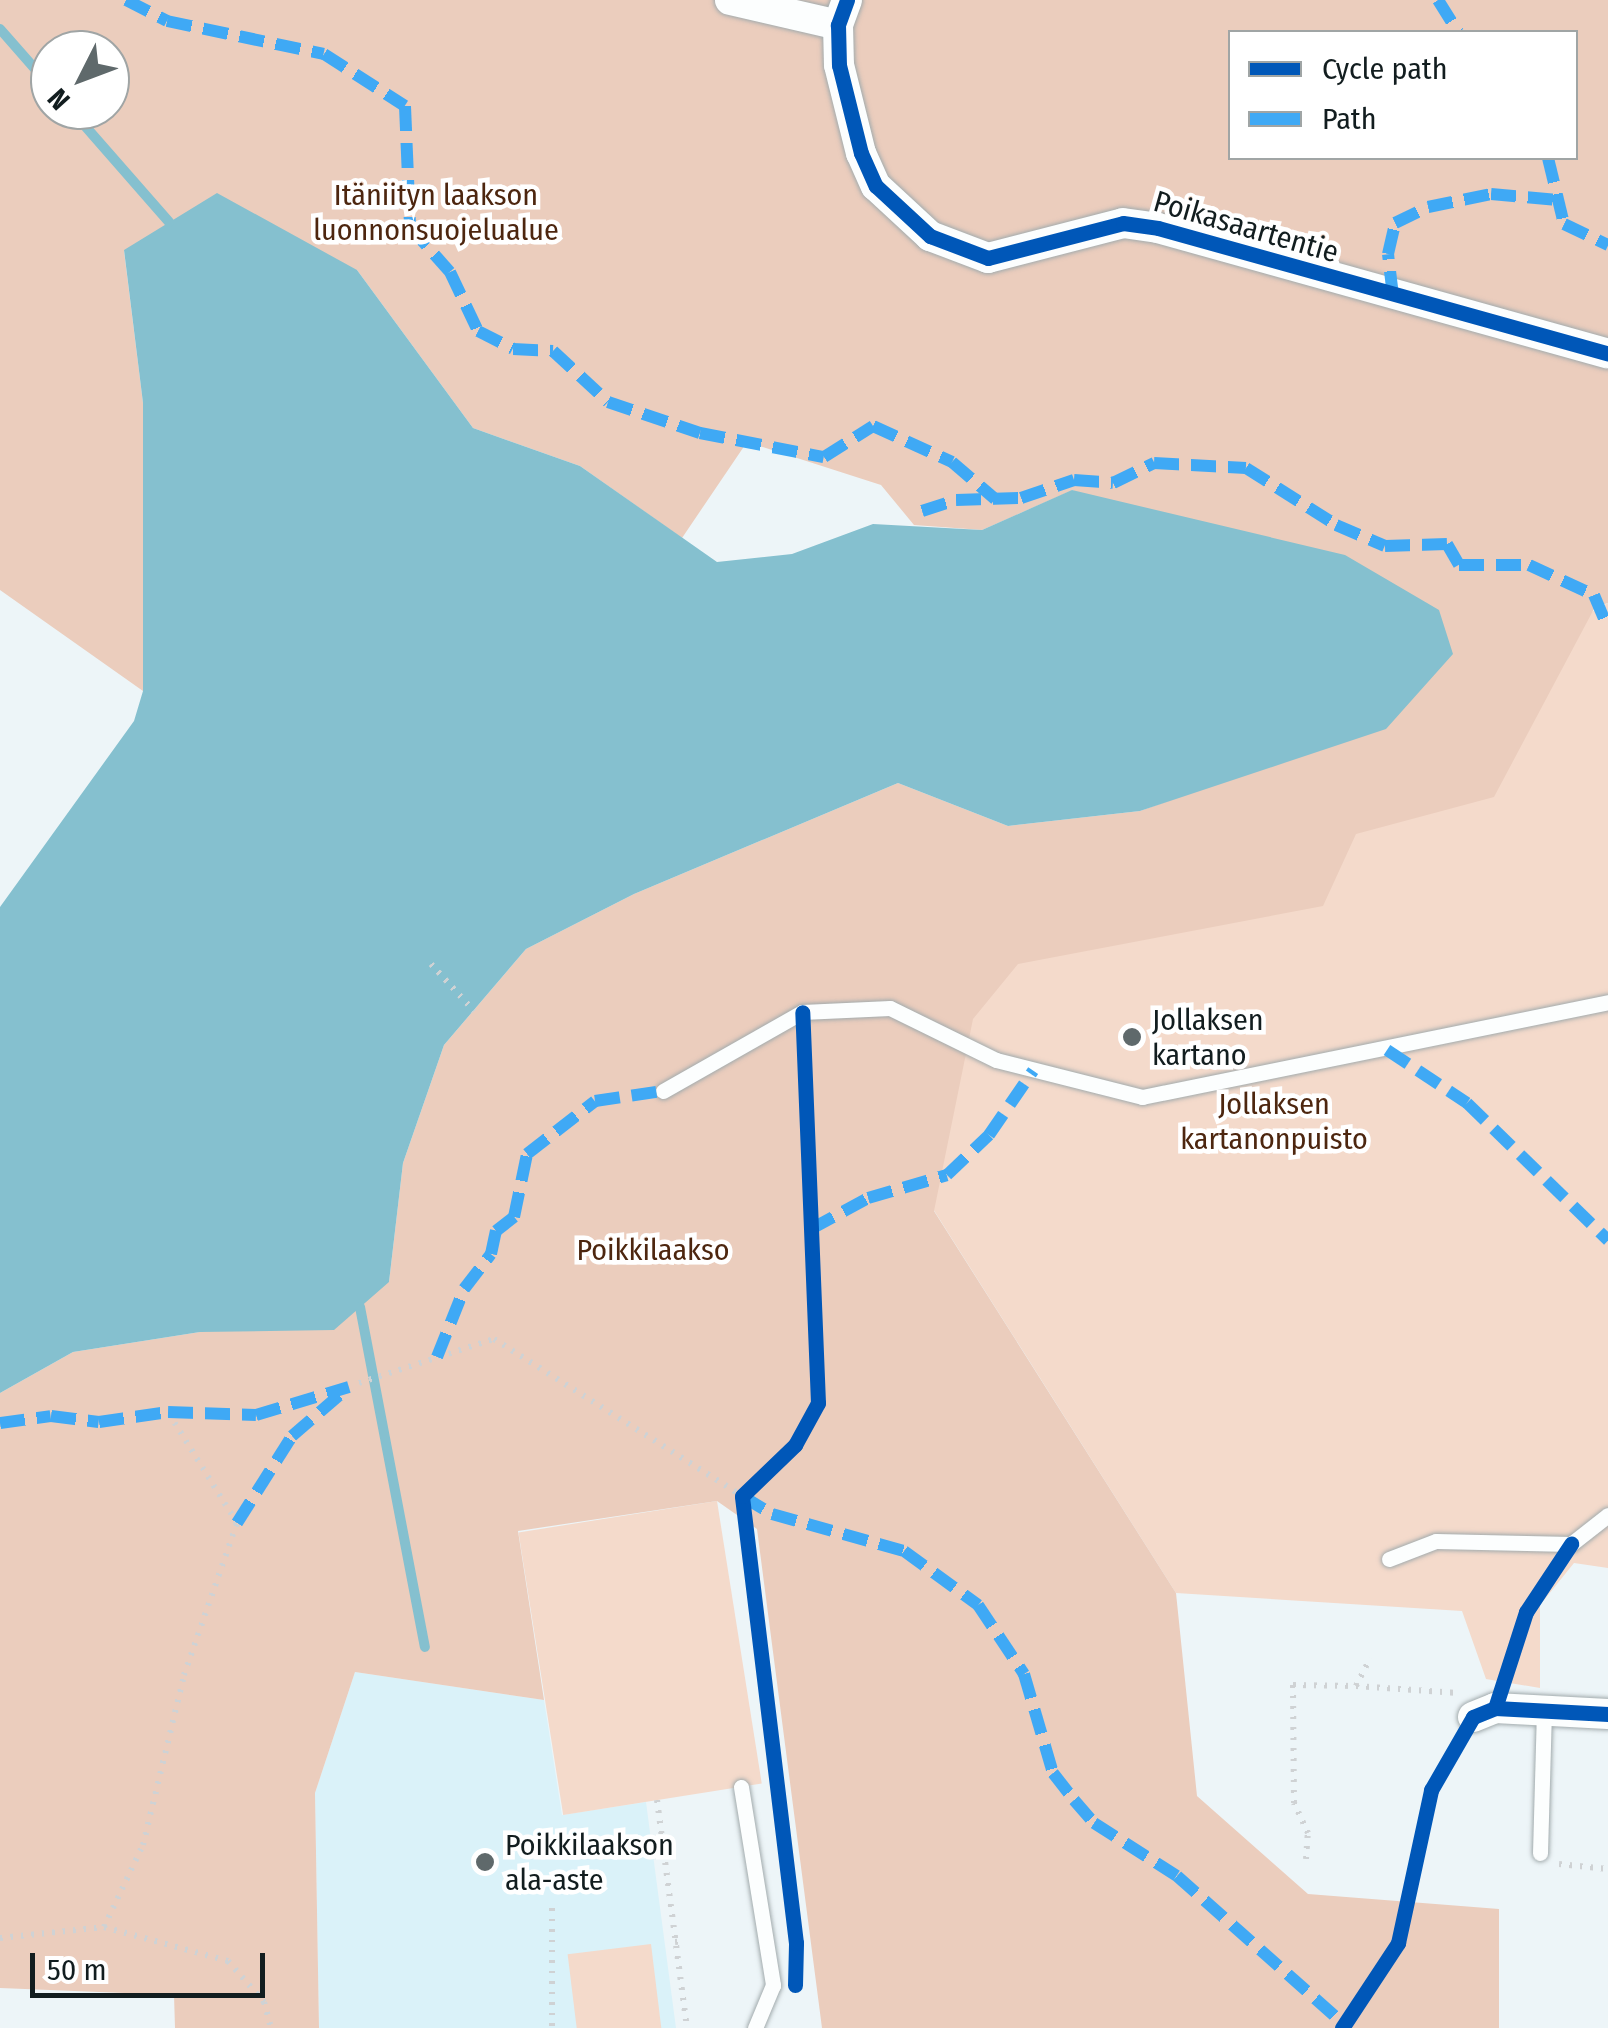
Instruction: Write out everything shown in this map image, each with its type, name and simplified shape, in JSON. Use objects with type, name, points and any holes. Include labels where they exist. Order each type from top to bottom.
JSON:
[{"type":"street","name":"Poikasaartentie","points":[[730,0],[842,13],[848,111],[876,186],[930,236],[956,248],[988,258],[1014,256],[1123,223],[1158,228],[1608,354]]},
{"type":"street","points":[[1471,1706],[1608,1714]]},
{"type":"lane","points":[[663,1091],[802,1012],[890,1008],[996,1060],[1142,1097],[1608,1002]]},
{"type":"lane","points":[[1390,1559],[1436,1540],[1571,1544],[1608,1515]]},
{"type":"lane","points":[[1540,1852],[1544,1712]]},
{"type":"lane","points":[[741,1788],[773,1985],[755,2028]]},
{"type":"path","points":[[431,964],[474,1011]]},
{"type":"path","points":[[359,1383],[494,1340],[742,1496]]},
{"type":"path","points":[[104,1927],[142,1846],[184,1675],[236,1523],[168,1412]]},
{"type":"path","points":[[742,1496],[755,1484]]},
{"type":"path","points":[[742,1496],[744,1514]]},
{"type":"path","points":[[1356,1686],[1370,1658]]},
{"type":"path","points":[[1306,1859],[1308,1833],[1294,1803],[1293,1686],[1356,1686],[1471,1706]]},
{"type":"path","points":[[657,1800],[686,2028]]},
{"type":"path","points":[[1540,1852],[1557,1864],[1608,1868]]},
{"type":"path","points":[[664,1855],[674,1854]]},
{"type":"path","points":[[552,1908],[552,2028]]},
{"type":"path","points":[[0,1938],[104,1927],[228,1961],[264,2002],[272,2028]]},
{"type":"path","points":[[675,1942],[685,1941]]},
{"type":"shaded area","name":"Poikkilaakson ala-aste","points":[[355,1672],[544,1700],[562,1815],[646,1802],[676,2028],[319,2028],[315,1793]]},
{"type":"green space","points":[[0,0],[1608,0],[1608,603],[1595,607],[1494,797],[1356,834],[1323,906],[1018,964],[973,1019],[934,1211],[1176,1593],[1197,1796],[1308,1894],[1499,1909],[1499,2028],[822,2028],[757,1529],[717,1501],[518,1531],[544,1700],[355,1672],[315,1793],[319,2028],[175,2028],[174,1995],[0,1988],[0,1393],[73,1352],[200,1332],[389,1282],[403,1163],[444,1045],[526,949],[634,894],[898,783],[1008,826],[1140,811],[1232,778],[1073,490],[982,530],[914,525],[881,485],[747,442],[682,538],[580,466],[473,428],[357,270],[124,251],[143,403],[143,691],[0,590]]},
{"type":"green space","name":"Jollaksen kartano","points":[[1608,603],[1608,1568],[1574,1563],[1540,1605],[1540,1688],[1486,1679],[1462,1611],[1176,1593],[823,1035]]},
{"type":"green space","points":[[717,1501],[762,1783],[563,1815],[518,1532]]},
{"type":"green space","points":[[651,1944],[661,2028],[577,2028],[568,1954]]},
{"type":"water","points":[[217,193],[357,270],[473,428],[580,466],[717,562],[792,554],[873,524],[982,530],[1072,490],[1345,555],[1439,610],[1453,654],[1386,729],[1140,811],[1008,826],[898,783],[634,894],[526,949],[444,1045],[403,1163],[389,1282],[334,1330],[200,1332],[73,1352],[0,1393],[0,907],[134,721],[143,691],[143,403],[124,250]]},
{"type":"waterway","points":[[0,29],[30,63]]},
{"type":"waterway","points":[[88,130],[169,222]]},
{"type":"waterway","points":[[360,1307],[425,1647]]},
{"type":"marked path","points":[[126,0],[167,21],[324,54],[405,106],[410,227],[450,272],[478,331],[513,349],[553,351],[608,402],[700,433],[824,457],[873,426],[952,462],[995,499]]},
{"type":"marked path","points":[[1438,0],[1457,30]]},
{"type":"marked path","points":[[1548,160],[1564,224],[1608,245]]},
{"type":"marked path","points":[[1393,296],[1388,254],[1395,223],[1428,207],[1491,194],[1558,200]]},
{"type":"marked path","points":[[922,511],[956,500],[1021,498],[1074,480],[1113,483],[1154,463],[1246,468],[1336,525],[1385,546],[1447,544],[1459,565],[1529,565],[1594,595],[1608,628]]},
{"type":"marked path","points":[[1387,1050],[1467,1103],[1608,1240]]},
{"type":"marked path","points":[[811,1229],[868,1198],[947,1175],[989,1135],[1033,1071]]},
{"type":"marked path","points":[[437,1357],[464,1289],[491,1254],[496,1231],[514,1217],[527,1154],[595,1101],[663,1091]]},
{"type":"marked path","points":[[0,1423],[51,1416],[99,1422],[168,1412],[256,1415],[349,1387]]},
{"type":"marked path","points":[[237,1523],[292,1436],[343,1392]]},
{"type":"marked path","points":[[742,1496],[772,1514],[904,1551],[978,1605],[1024,1674],[1053,1773],[1094,1823],[1177,1876],[1348,2028]]},
{"type":"cycle path","points":[[847,0],[838,25],[839,65],[861,153],[876,186],[930,236],[988,258],[1123,223],[1158,228],[1608,354]]},
{"type":"cycle path","points":[[795,1985],[796,1943],[742,1496],[795,1445],[818,1403],[802,1012]]},
{"type":"cycle path","points":[[1495,1708],[1526,1612],[1571,1544]]},
{"type":"cycle path","points":[[1342,2028],[1398,1943],[1431,1790],[1473,1717],[1495,1708],[1608,1714]]},
{"type":"place","name":"Jollaksen kartano","points":[[1132,1037]]},
{"type":"place","name":"Poikkilaakson ala-aste","points":[[485,1862]]},
{"type":"park label","name":"Itäniityn laakson luonnonsuojelualue","points":[[436,212]]},
{"type":"park label","name":"Jollaksen kartanonpuisto","points":[[1274,1121]]},
{"type":"park label","name":"Poikkilaakso","points":[[653,1250]]}]
